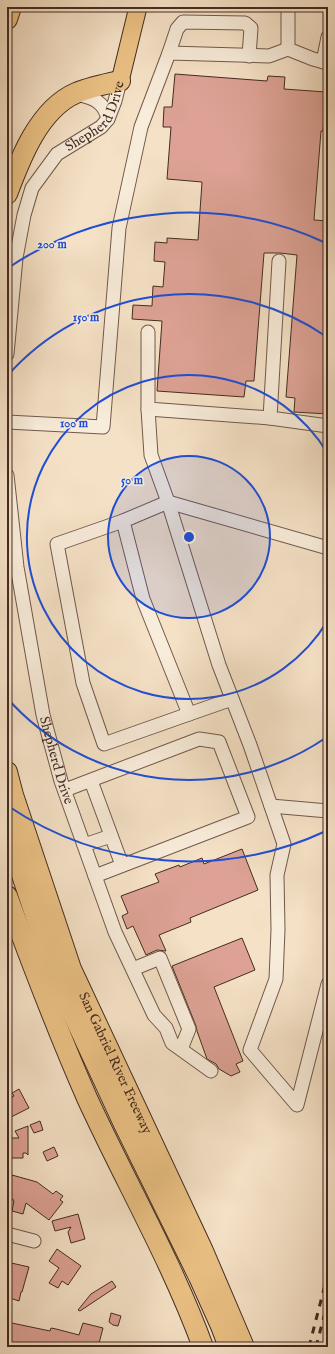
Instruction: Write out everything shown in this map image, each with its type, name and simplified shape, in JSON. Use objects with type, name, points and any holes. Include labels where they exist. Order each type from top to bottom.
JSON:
[{"type":"highway","points":[[7,19],[11,7]]},
{"type":"highway","points":[[7,194],[20,159],[39,126],[57,104],[75,93],[94,86],[120,81]]},
{"type":"highway","name":"San Gabriel River Freeway","points":[[7,772],[12,795],[71,969],[203,1251],[244,1347]]},
{"type":"highway","points":[[7,830],[38,926],[61,988],[104,1082],[199,1277],[221,1326],[228,1347]]},
{"type":"highway","points":[[7,848],[23,902],[48,971],[77,1042],[163,1225],[192,1282],[218,1347]]},
{"type":"highway","points":[[7,896],[36,975],[87,1098],[173,1276],[203,1347]]},
{"type":"main road","name":"Shepherd Drive","points":[[120,81],[138,7]]},
{"type":"street","points":[[288,7],[288,50]]},
{"type":"street","points":[[7,422],[103,427],[119,228],[141,127],[177,29],[183,22],[202,21],[246,23],[251,28],[249,56]]},
{"type":"street","points":[[169,53],[269,56],[288,50],[326,62],[328,37]]},
{"type":"street","name":"Shepherd Drive","points":[[7,354],[16,258],[24,215],[32,188],[57,154],[101,127],[108,119],[115,101],[120,81]]},
{"type":"street","points":[[75,93],[94,98],[100,103],[106,112],[108,119]]},
{"type":"street","points":[[270,418],[280,261]]},
{"type":"street","points":[[148,332],[148,409],[151,455],[168,502],[219,665],[250,745],[284,844],[278,875],[276,979],[250,1050],[297,1105],[328,984]]},
{"type":"street","points":[[148,409],[270,418],[328,426]]},
{"type":"street","name":"Shepherd Drive","points":[[7,474],[17,566],[43,715],[65,790],[115,932],[154,1015],[166,1028],[172,1043],[211,1071]]},
{"type":"street","points":[[232,699],[104,744],[84,683],[58,544],[123,521],[168,502],[328,548]]},
{"type":"street","points":[[123,521],[143,599],[189,714]]},
{"type":"street","points":[[65,790],[199,739],[219,742],[248,817],[95,876]]},
{"type":"street","points":[[92,780],[122,866]]},
{"type":"street","points":[[271,806],[328,811]]},
{"type":"street","points":[[84,845],[111,836]]},
{"type":"street","points":[[132,969],[160,958],[189,1029],[181,1049]]},
{"type":"street","points":[[7,1234],[34,1241]]},
{"type":"building","points":[[175,74],[267,81],[268,76],[285,77],[284,89],[326,92],[323,131],[321,131],[314,220],[328,221],[328,414],[294,412],[295,398],[286,397],[297,255],[264,253],[254,381],[246,381],[244,397],[157,391],[162,321],[132,319],[133,305],[152,306],[153,286],[163,287],[165,262],[154,261],[155,242],[167,243],[167,238],[198,240],[202,182],[167,179],[171,127],[163,127],[164,107],[172,107]]},
{"type":"building","points":[[242,849],[258,890],[190,918],[191,922],[159,935],[166,951],[157,950],[146,955],[133,926],[127,929],[122,916],[128,913],[121,896],[159,882],[155,874],[179,865],[180,867],[202,858],[204,864]]},
{"type":"building","points":[[242,938],[255,970],[214,987],[243,1061],[236,1064],[240,1072],[231,1076],[219,1069],[216,1064],[207,1059],[196,1026],[172,966]]},
{"type":"building","points":[[19,1089],[29,1108],[7,1119],[7,1100],[14,1096],[12,1093]]},
{"type":"building","points":[[40,1121],[43,1130],[34,1133],[30,1125]]},
{"type":"building","points":[[28,1126],[28,1155],[23,1153],[23,1158],[7,1158],[7,1138],[19,1138],[15,1131]]},
{"type":"building","points":[[54,1147],[58,1156],[47,1161],[43,1152]]},
{"type":"building","points":[[12,1175],[37,1182],[53,1194],[56,1191],[63,1196],[60,1200],[63,1202],[49,1220],[26,1203],[23,1214],[12,1211],[14,1201],[13,1199],[7,1198],[7,1195]]},
{"type":"building","points":[[78,1214],[85,1239],[71,1243],[68,1232],[71,1227],[55,1231],[52,1221]]},
{"type":"building","points":[[57,1249],[81,1266],[68,1285],[62,1281],[58,1288],[49,1283],[59,1268],[49,1261]]},
{"type":"building","points":[[7,1262],[29,1267],[19,1301],[7,1297]]},
{"type":"building","points":[[112,1281],[116,1287],[80,1311],[78,1310],[91,1294]]},
{"type":"building","points":[[111,1313],[121,1316],[118,1326],[109,1322]]},
{"type":"building","points":[[7,1322],[50,1331],[51,1328],[79,1335],[83,1323],[103,1328],[98,1347],[7,1347]]},
{"type":"railway","points":[[309,1347],[328,1273]]},
{"type":"railway","points":[[316,1347],[328,1301]]}]
